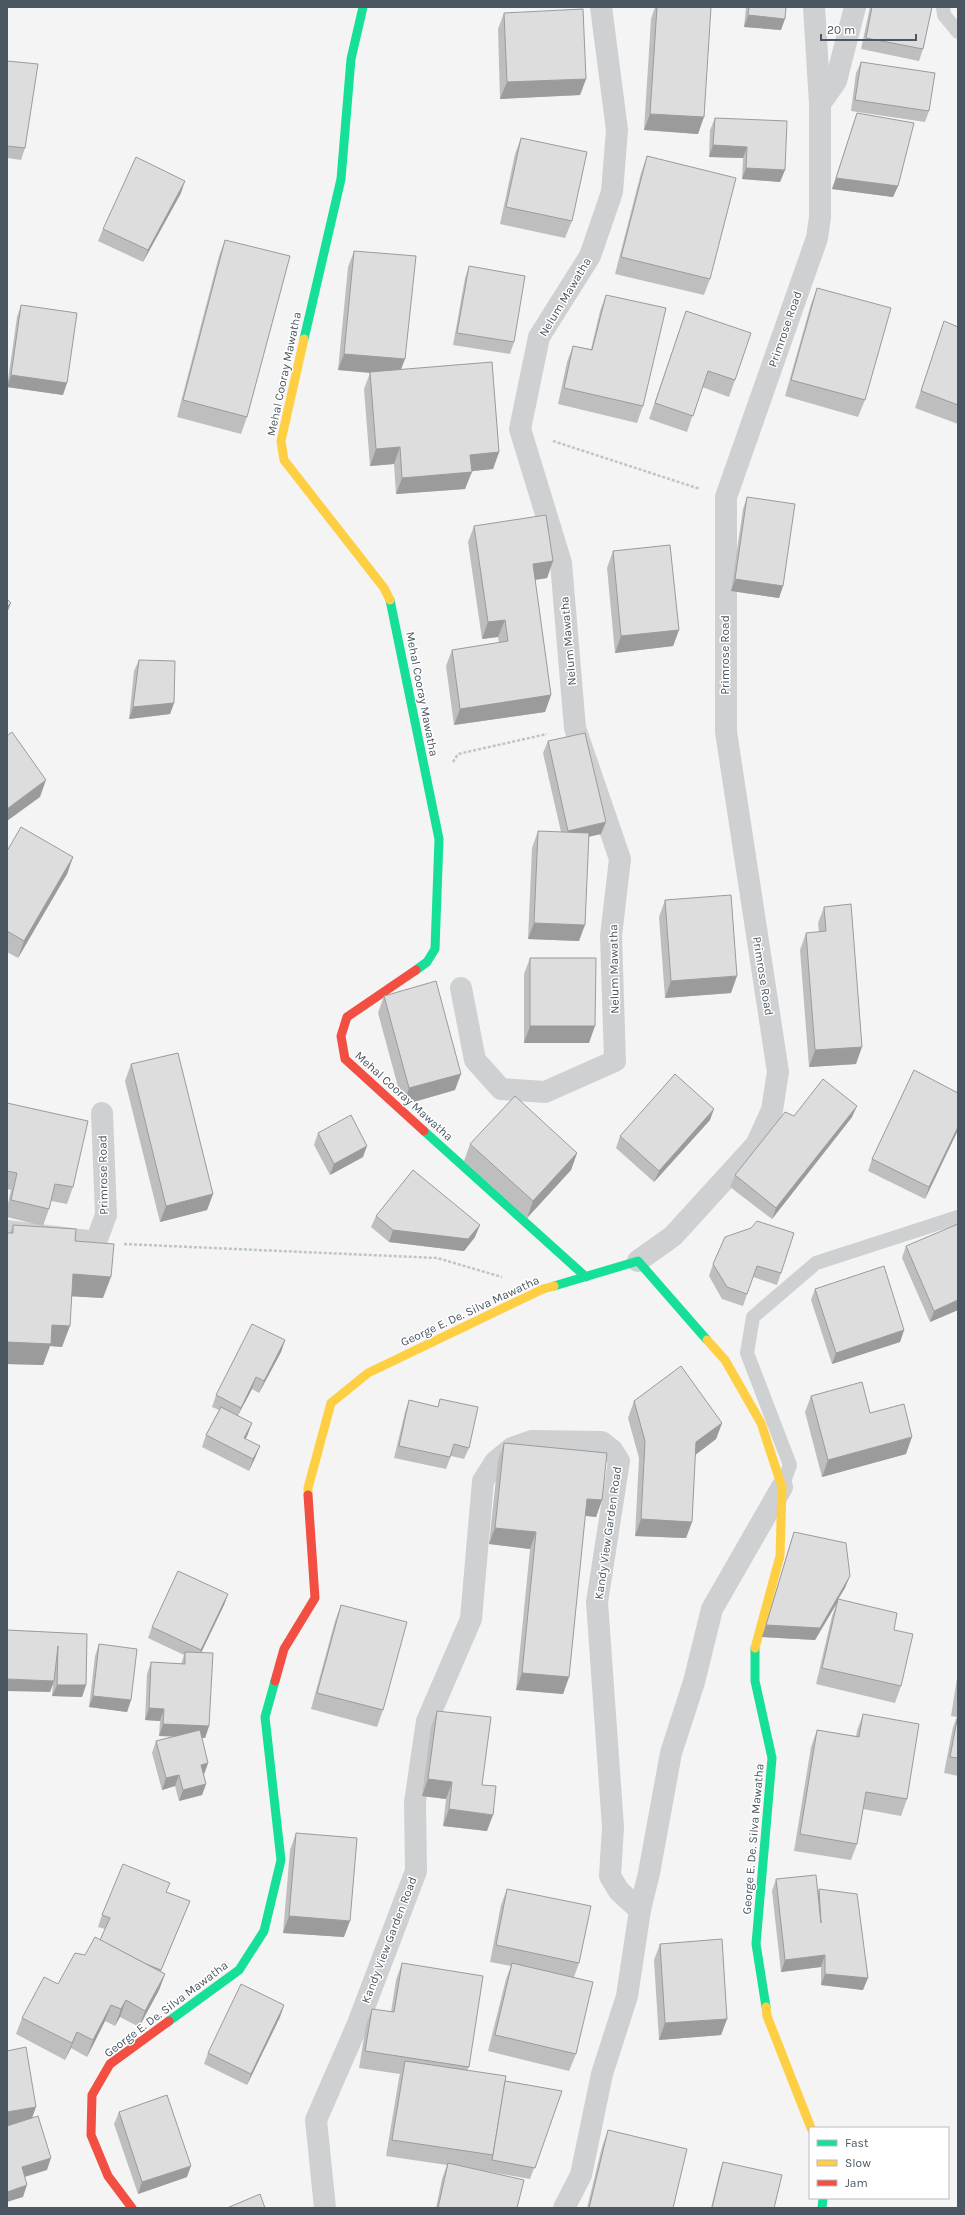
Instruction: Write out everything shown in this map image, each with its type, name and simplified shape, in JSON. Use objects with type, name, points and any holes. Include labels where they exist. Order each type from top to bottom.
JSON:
[{"type":"street","name":"Mehal Cooray Mawatha","points":[[364,7],[351,59],[341,179],[281,441],[284,460],[384,588],[392,603],[439,839],[435,949],[427,962],[346,1017],[341,1036],[345,1058],[586,1277]]},
{"type":"street","name":"Nelum Mawatha","points":[[461,988],[475,1060],[501,1089],[545,1092],[616,1061],[611,936],[620,859],[575,728],[561,563],[520,429],[539,337],[590,256],[612,192],[617,130],[601,7]]},
{"type":"street","name":"Primrose Road","points":[[638,1261],[673,1236],[756,1145],[772,1110],[778,1072],[726,732],[726,498],[817,238],[820,217],[820,104],[814,7]]},
{"type":"street","points":[[820,104],[836,81],[855,7]]},
{"type":"street","name":"Primrose Road","points":[[96,1242],[106,1215],[102,1113]]},
{"type":"street","points":[[7,1231],[96,1242]]},
{"type":"street","name":"George E. De. Silva Mawatha","points":[[132,2208],[108,2176],[91,2135],[92,2095],[110,2064],[239,1970],[264,1931],[281,1860],[265,1717],[284,1649],[315,1598],[308,1488],[331,1403],[368,1373],[543,1289],[638,1261],[725,1360],[762,1423],[782,1488],[780,1556],[754,1653],[754,1681],[772,1758],[756,1944],[767,2016],[811,2127]]},
{"type":"street","name":"Kandy View Garden Road","points":[[325,2208],[316,2120],[357,2026],[416,1871],[415,1802],[427,1721],[471,1619],[483,1481],[495,1462],[512,1448],[532,1441],[602,1442],[612,1450],[619,1461],[597,1602],[613,1827],[610,1876],[619,1891],[640,1910]]},
{"type":"street","points":[[564,2208],[581,2175],[602,2074],[627,1996],[640,1910],[649,1873],[672,1753],[694,1682],[712,1609],[782,1488]]},
{"type":"lane","points":[[943,7],[944,15],[958,32]]},
{"type":"lane","points":[[782,1488],[790,1466],[747,1352],[752,1317],[816,1263],[958,1217]]},
{"type":"path","points":[[520,429],[581,451],[726,498]]},
{"type":"path","points":[[451,763],[458,754],[575,728]]},
{"type":"path","points":[[96,1242],[437,1258],[543,1289]]},
{"type":"building","points":[[657,7],[711,7],[704,117],[650,114]]},
{"type":"building","points":[[749,7],[786,7],[785,19],[748,15]]},
{"type":"building","points":[[872,7],[932,7],[923,49],[866,38]]},
{"type":"building","points":[[583,9],[586,79],[507,82],[504,13]]},
{"type":"building","points":[[7,61],[38,64],[25,148],[7,146]]},
{"type":"building","points":[[861,62],[935,73],[929,111],[855,100]]},
{"type":"building","points":[[857,113],[914,123],[898,186],[836,178]]},
{"type":"building","points":[[715,118],[787,121],[785,170],[746,168],[747,147],[713,145]]},
{"type":"building","points":[[521,138],[587,152],[572,221],[506,207]]},
{"type":"building","points":[[647,156],[736,178],[710,279],[621,257]]},
{"type":"building","points":[[136,157],[185,181],[148,250],[103,229]]},
{"type":"building","points":[[225,240],[290,256],[247,417],[183,400]]},
{"type":"building","points":[[354,251],[416,256],[405,359],[344,354]]},
{"type":"building","points":[[469,266],[525,276],[514,342],[457,333]]},
{"type":"building","points":[[817,288],[891,308],[865,400],[791,380]]},
{"type":"building","points":[[606,295],[666,308],[643,406],[564,388],[573,346],[592,350]]},
{"type":"building","points":[[21,305],[77,313],[67,383],[11,375]]},
{"type":"building","points":[[686,311],[751,333],[735,380],[708,371],[693,416],[655,403]]},
{"type":"building","points":[[944,321],[958,327],[958,405],[921,391]]},
{"type":"building","points":[[492,362],[499,452],[470,455],[472,472],[402,478],[400,447],[376,449],[370,372]]},
{"type":"building","points":[[747,497],[795,504],[783,586],[735,579]]},
{"type":"building","points":[[546,515],[553,561],[533,564],[551,695],[460,709],[452,650],[508,641],[505,620],[488,622],[474,526]]},
{"type":"building","points":[[670,545],[679,630],[621,636],[613,551]]},
{"type":"building","points":[[7,599],[11,603],[7,607]]},
{"type":"building","points":[[139,660],[175,661],[174,703],[133,707]]},
{"type":"building","points":[[12,732],[46,780],[7,809],[7,736]]},
{"type":"building","points":[[585,733],[606,822],[568,831],[548,741]]},
{"type":"building","points":[[21,827],[73,857],[24,941],[7,931],[7,851]]},
{"type":"building","points":[[538,831],[589,833],[585,925],[534,923]]},
{"type":"building","points":[[731,895],[737,976],[671,981],[665,900]]},
{"type":"building","points":[[851,904],[862,1047],[815,1050],[806,933],[826,931],[824,907]]},
{"type":"building","points":[[530,958],[596,958],[595,1026],[530,1026]]},
{"type":"building","points":[[436,981],[461,1074],[409,1088],[384,996]]},
{"type":"building","points":[[178,1053],[213,1194],[166,1206],[131,1064]]},
{"type":"building","points":[[914,1070],[958,1093],[958,1127],[929,1187],[872,1159]]},
{"type":"building","points":[[675,1074],[714,1109],[659,1171],[620,1136]]},
{"type":"building","points":[[823,1079],[857,1106],[776,1208],[735,1175],[785,1112],[794,1116]]},
{"type":"building","points":[[515,1096],[577,1153],[533,1201],[470,1144]]},
{"type":"building","points":[[7,1103],[88,1121],[73,1187],[55,1184],[49,1209],[11,1200],[17,1173],[7,1171]]},
{"type":"building","points":[[351,1115],[367,1146],[334,1164],[318,1133]]},
{"type":"building","points":[[413,1170],[480,1225],[468,1239],[393,1230],[376,1216]]},
{"type":"building","points":[[757,1221],[794,1233],[781,1273],[757,1266],[747,1294],[727,1287],[713,1264],[725,1237],[751,1228]]},
{"type":"building","points":[[958,1224],[958,1300],[934,1311],[906,1246]]},
{"type":"building","points":[[13,1225],[76,1229],[75,1241],[114,1244],[111,1277],[73,1274],[70,1326],[52,1325],[51,1344],[7,1342],[7,1233],[13,1233]]},
{"type":"building","points":[[884,1266],[904,1330],[836,1353],[815,1289]]},
{"type":"building","points":[[252,1324],[285,1340],[264,1381],[256,1377],[241,1408],[216,1395]]},
{"type":"building","points":[[681,1366],[722,1423],[696,1442],[692,1522],[641,1519],[645,1441],[634,1401]]},
{"type":"building","points":[[862,1382],[870,1413],[904,1404],[912,1437],[828,1460],[811,1396]]},
{"type":"building","points":[[440,1399],[478,1407],[469,1448],[454,1444],[450,1457],[399,1446],[409,1400],[438,1407]]},
{"type":"building","points":[[221,1407],[252,1423],[244,1438],[260,1446],[253,1459],[206,1435]]},
{"type":"building","points":[[504,1443],[607,1453],[602,1500],[587,1499],[569,1677],[522,1673],[536,1532],[495,1528]]},
{"type":"building","points":[[794,1532],[846,1543],[850,1576],[820,1628],[766,1625]]},
{"type":"building","points":[[178,1571],[228,1594],[201,1650],[152,1627]]},
{"type":"building","points":[[838,1599],[897,1613],[894,1630],[913,1634],[901,1686],[822,1668]]},
{"type":"building","points":[[341,1605],[407,1622],[383,1710],[317,1693]]},
{"type":"building","points":[[7,1630],[87,1634],[86,1685],[57,1685],[58,1646],[54,1681],[7,1679]]},
{"type":"building","points":[[99,1644],[137,1649],[131,1700],[93,1696]]},
{"type":"building","points":[[185,1652],[213,1653],[209,1726],[163,1724],[164,1709],[149,1708],[151,1662],[185,1664]]},
{"type":"building","points":[[437,1711],[491,1717],[482,1785],[496,1786],[493,1815],[449,1809],[452,1782],[428,1779]]},
{"type":"building","points":[[863,1714],[919,1724],[907,1799],[866,1792],[857,1844],[800,1834],[817,1730],[859,1737]]},
{"type":"building","points":[[958,1715],[958,1758],[950,1757]]},
{"type":"building","points":[[200,1730],[208,1763],[201,1765],[206,1784],[183,1790],[179,1775],[166,1778],[156,1741]]},
{"type":"building","points":[[296,1833],[357,1838],[350,1921],[289,1916]]},
{"type":"building","points":[[123,1864],[170,1883],[166,1892],[190,1901],[161,1970],[146,1964],[100,1940],[110,1918],[102,1915]]},
{"type":"building","points":[[816,1875],[821,1923],[819,1889],[857,1894],[868,1978],[825,1974],[825,1955],[785,1960],[776,1879]]},
{"type":"building","points":[[507,1889],[591,1906],[579,1963],[496,1945]]},
{"type":"building","points":[[95,1937],[165,1974],[145,2011],[126,2000],[121,2009],[111,2005],[93,2040],[77,2032],[72,2043],[22,2018],[44,1977],[58,1984],[75,1953],[85,1955]]},
{"type":"building","points":[[722,1939],[727,2019],[665,2023],[660,1944]]},
{"type":"building","points":[[402,1963],[483,1976],[469,2067],[365,2051],[372,2009],[394,2012]]},
{"type":"building","points":[[512,1963],[593,1982],[576,2054],[495,2035]]},
{"type":"building","points":[[241,1984],[284,2005],[251,2074],[208,2053]]},
{"type":"building","points":[[26,2047],[36,2107],[7,2112],[7,2051]]},
{"type":"building","points":[[405,2061],[506,2076],[493,2155],[392,2140]]},
{"type":"building","points":[[505,2081],[562,2091],[535,2168],[492,2160]]},
{"type":"building","points":[[167,2095],[191,2166],[142,2182],[119,2112]]},
{"type":"building","points":[[38,2116],[51,2158],[22,2167],[27,2185],[7,2192],[7,2126]]},
{"type":"building","points":[[608,2130],[687,2149],[673,2208],[589,2208]]},
{"type":"building","points":[[723,2162],[782,2175],[774,2208],[712,2208]]},
{"type":"building","points":[[448,2163],[524,2180],[517,2208],[438,2208]]},
{"type":"building","points":[[260,2194],[265,2208],[227,2208]]},
{"type":"traffic: fast","points":[[304,339],[341,179],[351,59],[363,7]]},
{"type":"traffic: fast","points":[[390,600],[439,839],[435,949],[427,962],[416,970]]},
{"type":"traffic: fast","points":[[424,1131],[586,1277]]},
{"type":"traffic: fast","points":[[554,1286],[638,1261],[707,1340]]},
{"type":"traffic: fast","points":[[755,1648],[755,1681],[772,1758],[756,1944],[766,2007]]},
{"type":"traffic: fast","points":[[169,2021],[239,1970],[264,1931],[281,1860],[265,1717],[275,1681]]},
{"type":"traffic: fast","points":[[822,2208],[823,2199]]},
{"type":"traffic: slow","points":[[304,339],[281,441],[284,460],[384,588],[390,600]]},
{"type":"traffic: slow","points":[[308,1495],[308,1488],[331,1403],[368,1373],[543,1289],[554,1286]]},
{"type":"traffic: slow","points":[[707,1340],[725,1360],[761,1423],[782,1487],[780,1556],[755,1648]]},
{"type":"traffic: slow","points":[[766,2007],[767,2016],[811,2127]]},
{"type":"traffic: jam","points":[[416,970],[347,1017],[341,1036],[345,1059],[424,1131]]},
{"type":"traffic: jam","points":[[275,1681],[284,1649],[315,1598],[308,1495]]},
{"type":"traffic: jam","points":[[132,2208],[108,2176],[91,2135],[92,2095],[110,2064],[169,2021]]}]
